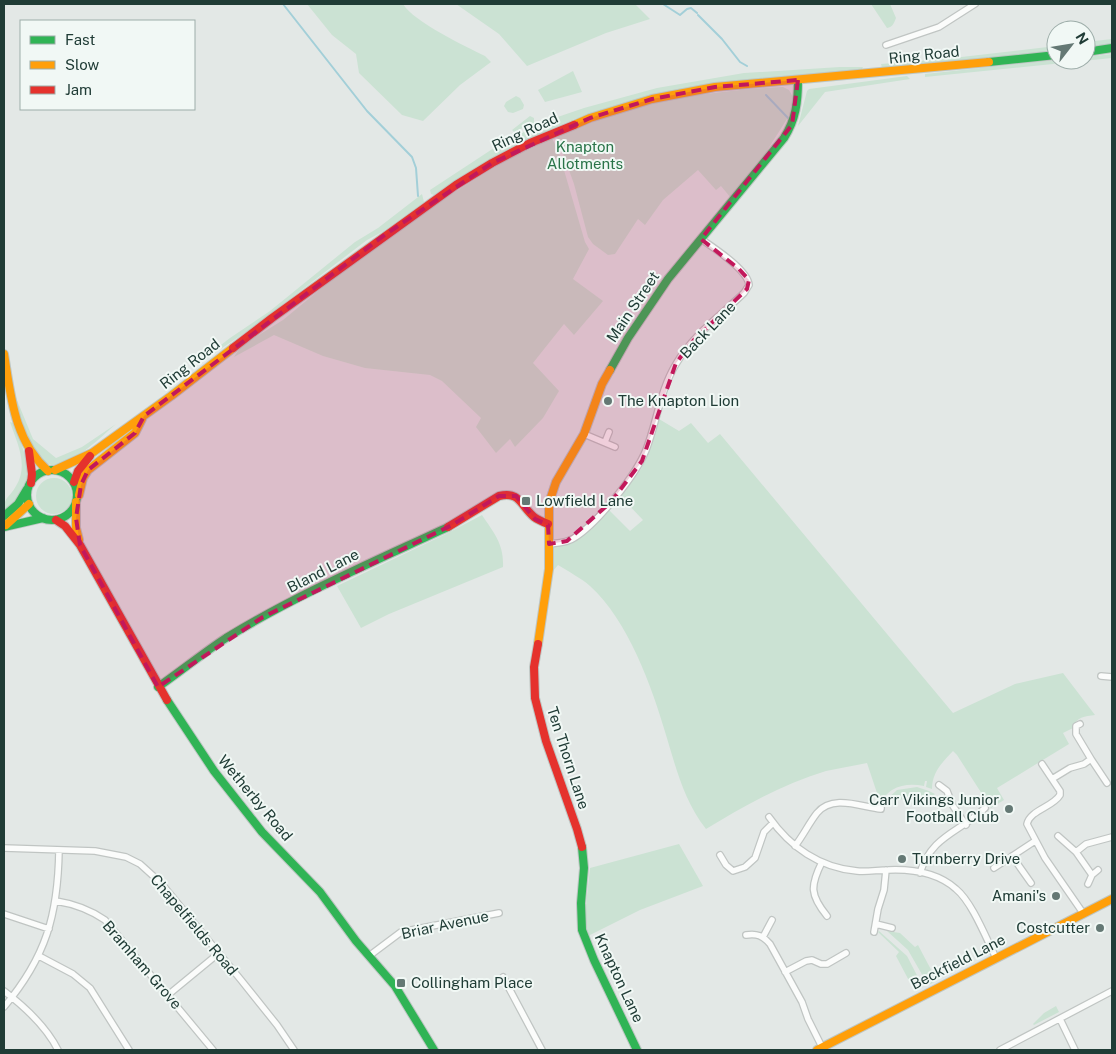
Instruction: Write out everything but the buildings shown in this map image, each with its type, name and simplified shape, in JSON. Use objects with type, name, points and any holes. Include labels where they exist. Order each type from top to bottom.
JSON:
[{"type":"main road","points":[[1096,50],[1112,48]]},
{"type":"main road","name":"Ring Road","points":[[51,470],[92,453],[144,416],[258,328],[456,185],[530,143],[590,118],[652,99],[715,87],[1046,56]]},
{"type":"main road","name":"Main Street","points":[[548,577],[549,503],[554,488],[584,434],[602,384],[615,358],[658,292],[784,138],[792,125],[798,104],[798,80]]},
{"type":"main road","points":[[4,354],[11,400],[18,425],[28,449],[31,465],[31,481],[28,493],[29,504],[32,510],[43,518]]},
{"type":"main road","points":[[4,528],[43,518],[56,520],[69,514],[76,506],[81,485],[88,470],[135,433],[144,416]]},
{"type":"main road","points":[[28,449],[38,463],[51,470],[66,474],[74,482],[76,506]]},
{"type":"main road","name":"Ring Road","points":[[74,482],[78,471],[92,453]]},
{"type":"main road","points":[[4,516],[24,497],[31,481],[38,475],[51,470]]},
{"type":"main road","name":"Bland Lane","points":[[158,687],[225,639],[263,617],[338,578],[452,524],[500,496],[508,494],[518,498],[535,519],[548,524]]},
{"type":"main road","points":[[4,528],[29,504]]},
{"type":"main road","name":"Wetherby Road","points":[[76,506],[76,528],[80,545]]},
{"type":"main road","name":"Wetherby Road","points":[[56,520],[65,526],[80,545],[158,687],[190,738],[262,832],[320,892],[368,956],[399,991],[434,1050]]},
{"type":"main road","name":"Ten Thorn Lane","points":[[548,577],[535,657],[534,688],[546,741],[577,828],[584,868],[583,886]]},
{"type":"main road","name":"Knapton Lane","points":[[583,886],[580,917],[584,936],[637,1050]]},
{"type":"main road","name":"Beckfield Lane","points":[[819,1049],[1112,899]]},
{"type":"street","points":[[886,44],[939,27],[975,4]]},
{"type":"street","name":"Back Lane","points":[[549,544],[567,541],[578,535],[611,502],[631,477],[647,449],[666,385],[676,363],[694,340],[749,286],[749,280],[740,269],[701,239]]},
{"type":"street","points":[[605,442],[610,432]]},
{"type":"street","points":[[584,434],[615,447]]},
{"type":"street","points":[[1101,676],[1112,677]]},
{"type":"street","points":[[1080,724],[1076,726],[1076,734],[1107,783]]},
{"type":"street","points":[[1052,779],[1070,768],[1084,764],[1091,759]]},
{"type":"street","points":[[1042,764],[1060,791],[1060,795],[1057,800],[1028,820],[1028,829],[1083,913]]},
{"type":"street","points":[[939,785],[946,791],[953,806],[966,825]]},
{"type":"street","points":[[796,846],[819,812],[830,804],[840,802],[881,809]]},
{"type":"street","points":[[920,873],[927,855],[938,842],[966,825],[985,808]]},
{"type":"street","points":[[720,855],[732,874],[745,867],[755,858],[764,832],[771,820],[787,839],[822,862],[840,868],[859,871],[886,870],[920,873],[939,878],[958,890],[968,903],[996,958]]},
{"type":"street","points":[[1058,836],[1076,852],[1092,875]]},
{"type":"street","points":[[1076,852],[1086,844],[1112,837]]},
{"type":"street","points":[[994,868],[1035,841]]},
{"type":"street","name":"Chapelfields Road","points":[[4,848],[104,852],[126,857],[140,864],[161,883],[219,953],[277,1025],[294,1050]]},
{"type":"street","points":[[4,1007],[38,956],[49,929],[56,901],[59,850]]},
{"type":"street","points":[[1012,856],[1031,884]]},
{"type":"street","points":[[822,862],[814,882],[813,891],[817,903],[824,908],[827,916]]},
{"type":"street","points":[[874,932],[884,890],[886,870]]},
{"type":"street","points":[[1088,884],[1092,875],[1098,870]]},
{"type":"street","name":"Bramham Grove","points":[[56,901],[80,906],[105,920],[213,1050]]},
{"type":"street","name":"Briar Avenue","points":[[368,956],[401,932],[499,913]]},
{"type":"street","points":[[4,914],[49,929]]},
{"type":"street","points":[[763,937],[772,920]]},
{"type":"street","points":[[876,924],[892,928]]},
{"type":"street","points":[[746,935],[758,934],[770,944],[802,1002],[819,1049]]},
{"type":"street","points":[[168,996],[219,953]]},
{"type":"street","points":[[786,972],[806,961],[812,960],[821,964],[827,964],[846,953]]},
{"type":"street","points":[[38,956],[73,974],[90,988],[130,1050]]},
{"type":"street","points":[[503,977],[542,1050]]},
{"type":"street","points":[[4,990],[40,1023],[48,1032],[58,1050]]},
{"type":"street","points":[[1000,1050],[1112,991]]},
{"type":"street","points":[[1060,1019],[1076,1050]]},
{"type":"highlighted area","points":[[798,80],[792,125],[701,239],[739,269],[749,280],[747,289],[694,340],[676,363],[642,461],[611,502],[567,541],[549,544],[548,525],[535,519],[516,496],[499,496],[452,525],[263,617],[158,687],[80,545],[76,518],[81,485],[88,470],[135,433],[144,416],[386,234],[492,163],[590,118],[652,99],[715,87]]},
{"type":"green space","points":[[307,4],[403,4],[429,26],[485,56],[491,62],[460,85],[423,121],[402,115],[359,73],[356,54],[332,35]]},
{"type":"green space","points":[[456,4],[635,4],[650,19],[606,33],[527,66],[499,34]]},
{"type":"green space","points":[[871,4],[890,4],[896,18],[892,26],[887,28]]},
{"type":"green space","points":[[1112,39],[1112,44],[1096,46],[1096,41]]},
{"type":"green space","points":[[1046,47],[1046,52],[882,68],[881,64]]},
{"type":"green space","points":[[1112,54],[1112,58],[1096,60],[1096,56]]},
{"type":"green space","points":[[1046,61],[1046,65],[925,77],[925,74]]},
{"type":"green space","points":[[863,67],[861,71],[647,97],[618,104],[590,113],[536,136],[484,163],[434,195],[431,194],[430,190],[497,146],[543,122],[584,108],[657,88],[744,73]]},
{"type":"green space","points":[[573,71],[582,92],[545,102],[538,90]]},
{"type":"green space","points":[[907,76],[910,79],[825,92],[798,126],[809,89]]},
{"type":"green space","name":"Knapton Allotments","points":[[783,87],[789,90],[793,97],[792,111],[763,157],[731,198],[721,186],[716,190],[698,170],[663,200],[645,225],[638,219],[615,254],[608,255],[593,244],[588,237],[574,184],[557,137],[604,118],[669,100],[746,89]]},
{"type":"green space","points":[[516,96],[520,98],[524,105],[523,109],[513,113],[508,112],[504,106],[506,102]]},
{"type":"green space","points":[[530,116],[534,118],[534,123],[514,132],[512,130]]},
{"type":"green space","points":[[552,138],[559,153],[585,242],[589,249],[573,279],[603,301],[574,335],[564,324],[533,363],[559,391],[543,418],[515,447],[510,439],[496,453],[476,427],[481,418],[442,381],[430,375],[365,368],[323,356],[274,335],[234,357],[241,346],[283,320],[335,277],[442,200],[490,170],[535,145]]},
{"type":"green space","points":[[422,194],[424,202],[382,232],[367,240],[253,327],[195,365],[270,311],[355,242],[378,228]]},
{"type":"green space","points":[[14,393],[33,439],[56,458],[82,447],[116,424],[72,459],[56,465],[48,464],[40,458],[28,437]]},
{"type":"green space","points":[[659,419],[679,431],[691,423],[708,443],[720,434],[953,713],[1015,684],[1063,673],[1095,715],[1081,718],[1076,721],[1073,728],[1063,733],[1069,744],[997,788],[1004,800],[991,808],[953,751],[936,773],[932,789],[926,787],[927,781],[925,781],[924,786],[900,787],[879,799],[867,763],[826,771],[794,782],[749,804],[706,829],[686,796],[654,696],[627,635],[604,600],[590,586],[558,565],[553,571],[552,563],[554,547],[577,540],[609,510],[630,531],[643,520],[621,496],[641,469],[652,445]]},
{"type":"green space","points":[[10,422],[13,423],[23,448],[27,475],[26,484],[20,495],[4,514],[6,500],[16,486],[22,470],[18,446]]},
{"type":"green space","points":[[54,478],[66,484],[72,496],[66,508],[54,514],[42,508],[36,496],[42,484]]},
{"type":"green space","points":[[482,515],[500,545],[503,567],[389,614],[361,628],[337,586]]},
{"type":"green space","points":[[917,787],[935,794],[918,807],[908,799],[885,801],[897,790]]},
{"type":"green space","points":[[679,844],[703,886],[640,910],[588,936],[584,924],[590,868]]},
{"type":"green space","points":[[879,931],[907,956],[923,987],[915,992],[896,956],[899,952]]},
{"type":"green space","points":[[887,931],[900,933],[915,947],[918,945],[937,981],[928,985],[908,950]]},
{"type":"green space","points":[[1056,1006],[1059,1012],[1033,1024],[1044,1013]]},
{"type":"waterway","points":[[283,4],[367,111],[412,157],[416,168],[418,196]]},
{"type":"waterway","points":[[663,4],[680,15],[691,8],[697,13]]},
{"type":"waterway","points":[[698,15],[722,39],[740,62],[747,66]]},
{"type":"waterway","points":[[766,95],[788,118]]},
{"type":"traffic: fast","points":[[1096,50],[1112,48]]},
{"type":"traffic: fast","points":[[989,62],[1046,56]]},
{"type":"traffic: fast","points":[[610,370],[628,338],[668,279],[784,138],[795,110],[798,96],[798,80]]},
{"type":"traffic: fast","points":[[52,470],[70,477],[77,495],[70,513],[52,520],[34,513],[27,495],[34,477],[52,470]]},
{"type":"traffic: fast","points":[[4,516],[18,504],[27,489]]},
{"type":"traffic: fast","points":[[4,527],[43,518]]},
{"type":"traffic: fast","points":[[158,687],[226,638],[280,607],[448,527]]},
{"type":"traffic: fast","points":[[167,700],[214,771],[262,832],[320,892],[356,941],[395,986],[434,1050]]},
{"type":"traffic: fast","points":[[582,847],[584,868],[581,903],[582,930],[594,960],[637,1050]]},
{"type":"traffic: slow","points":[[574,125],[590,118],[652,99],[715,87],[989,62]]},
{"type":"traffic: slow","points":[[55,470],[92,453],[233,348]]},
{"type":"traffic: slow","points":[[4,354],[12,402],[21,432],[28,446],[48,471]]},
{"type":"traffic: slow","points":[[538,644],[549,569],[549,503],[556,482],[584,434],[602,384],[610,370]]},
{"type":"traffic: slow","points":[[79,495],[83,478],[88,470],[135,433],[142,419]]},
{"type":"traffic: slow","points":[[76,502],[76,528],[79,540]]},
{"type":"traffic: slow","points":[[6,525],[29,504]]},
{"type":"traffic: slow","points":[[817,1050],[1112,899]]},
{"type":"traffic: jam","points":[[233,348],[456,185],[530,143],[574,125]]},
{"type":"traffic: jam","points":[[29,451],[32,474],[31,483]]},
{"type":"traffic: jam","points":[[74,482],[78,471],[90,456]]},
{"type":"traffic: jam","points":[[448,527],[499,496],[506,495],[516,497],[534,517],[548,524]]},
{"type":"traffic: jam","points":[[56,520],[65,526],[80,545],[167,700]]},
{"type":"traffic: jam","points":[[538,644],[534,667],[535,698],[546,741],[582,847]]},
{"type":"place","name":"The Knapton Lion","points":[[608,401]]},
{"type":"place","name":"Lowfield Lane","points":[[526,501]]},
{"type":"place","name":"Carr Vikings Junior Football Club","points":[[1009,809]]},
{"type":"place","name":"Turnberry Drive","points":[[902,859]]},
{"type":"place","name":"Amani's","points":[[1056,896]]},
{"type":"place","name":"Costcutter","points":[[1100,928]]},
{"type":"place","name":"Collingham Place","points":[[401,983]]}]
